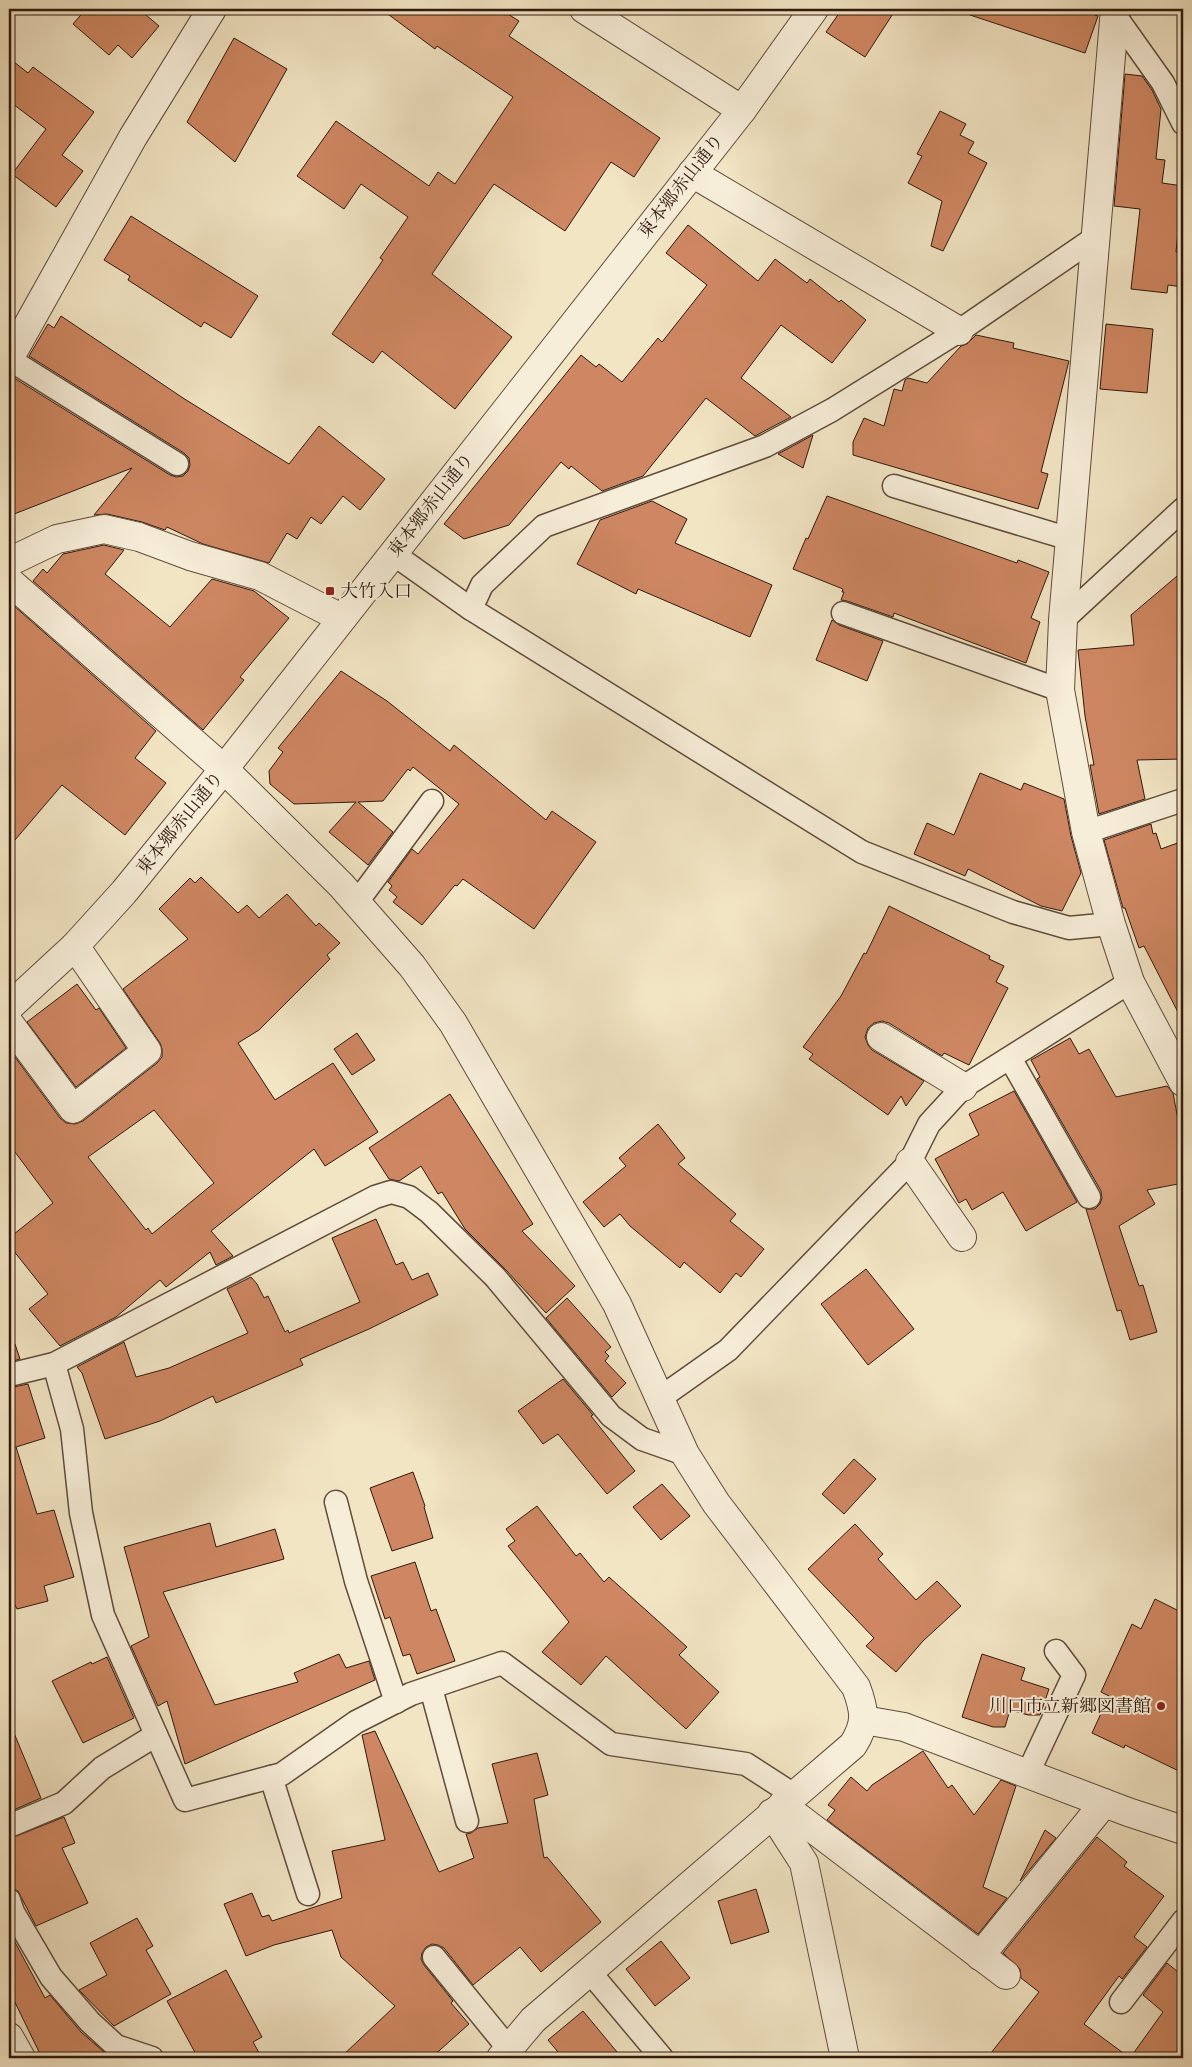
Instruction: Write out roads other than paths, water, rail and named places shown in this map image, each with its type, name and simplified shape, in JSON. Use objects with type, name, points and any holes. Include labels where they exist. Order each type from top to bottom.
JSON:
[{"type":"street","points":[[9,359],[133,137],[212,9]]},
{"type":"street","points":[[584,9],[742,110]]},
{"type":"street","name":"東本郷赤山通り","points":[[9,1007],[75,946],[124,892],[224,770],[392,553],[742,110],[814,9]]},
{"type":"street","points":[[1115,12],[1063,620],[1060,690],[1086,832],[1130,982],[1183,1082]]},
{"type":"street","points":[[692,173],[959,331]]},
{"type":"street","points":[[9,562],[57,539],[104,529],[139,537],[190,556],[260,576],[341,618]]},
{"type":"street","points":[[9,581],[224,770],[357,902],[412,966],[453,1023],[617,1304],[685,1454],[716,1503],[856,1687],[862,1704],[864,1720],[860,1734],[852,1745],[533,2020],[505,2054]]},
{"type":"street","points":[[9,1023],[72,1109],[147,1051],[75,946]]},
{"type":"street","points":[[880,1037],[964,1087]]},
{"type":"street","points":[[910,1162],[962,1237]]},
{"type":"street","points":[[864,1720],[904,1727],[1104,1803],[1183,1830]]},
{"type":"street","points":[[980,1956],[1104,1803]]},
{"type":"street","points":[[783,1804],[1006,1975]]},
{"type":"street","points":[[783,1804],[804,1863],[845,2058]]},
{"type":"street","points":[[9,2037],[21,2058]]},
{"type":"lane","points":[[1115,12],[1173,83],[1183,123]]},
{"type":"lane","points":[[471,609],[482,585],[544,526],[765,446],[832,410],[959,331],[1096,238]]},
{"type":"lane","points":[[9,359],[176,464]]},
{"type":"lane","points":[[894,486],[1070,539]]},
{"type":"lane","points":[[1063,620],[1183,509]]},
{"type":"lane","points":[[392,553],[471,609],[862,852],[1013,912],[1060,926],[1069,928],[1112,924]]},
{"type":"lane","points":[[843,613],[1060,690]]},
{"type":"lane","points":[[1086,832],[1183,800]]},
{"type":"lane","points":[[357,902],[432,801]]},
{"type":"lane","points":[[660,1398],[728,1350],[910,1162],[929,1124],[964,1087],[1130,982]]},
{"type":"lane","points":[[1010,1058],[1088,1197]]},
{"type":"lane","points":[[9,1375],[54,1364],[375,1197],[391,1192],[409,1197],[429,1212],[495,1277],[611,1416],[642,1439],[685,1454]]},
{"type":"lane","points":[[54,1364],[72,1429],[81,1513],[103,1614],[185,1800],[282,1774],[356,1722],[411,1694],[502,1663],[611,1744],[746,1764],[783,1804]]},
{"type":"lane","points":[[336,1502],[356,1581],[396,1702]]},
{"type":"lane","points":[[1028,1773],[1074,1675],[1056,1651]]},
{"type":"lane","points":[[431,1688],[467,1821]]},
{"type":"lane","points":[[9,1826],[64,1803],[102,1768],[156,1735]]},
{"type":"lane","points":[[272,1777],[308,1894]]},
{"type":"lane","points":[[10,1909],[51,1977],[90,2022],[116,2046],[152,2058]]},
{"type":"lane","points":[[1121,2002],[1183,1921]]},
{"type":"lane","points":[[434,1957],[505,2054]]},
{"type":"lane","points":[[589,1971],[662,2058]]},
{"type":"place","name":"大竹入口","points":[[330,591]]},
{"type":"place","name":"川口市立新郷図書館","points":[[1161,1706]]}]
